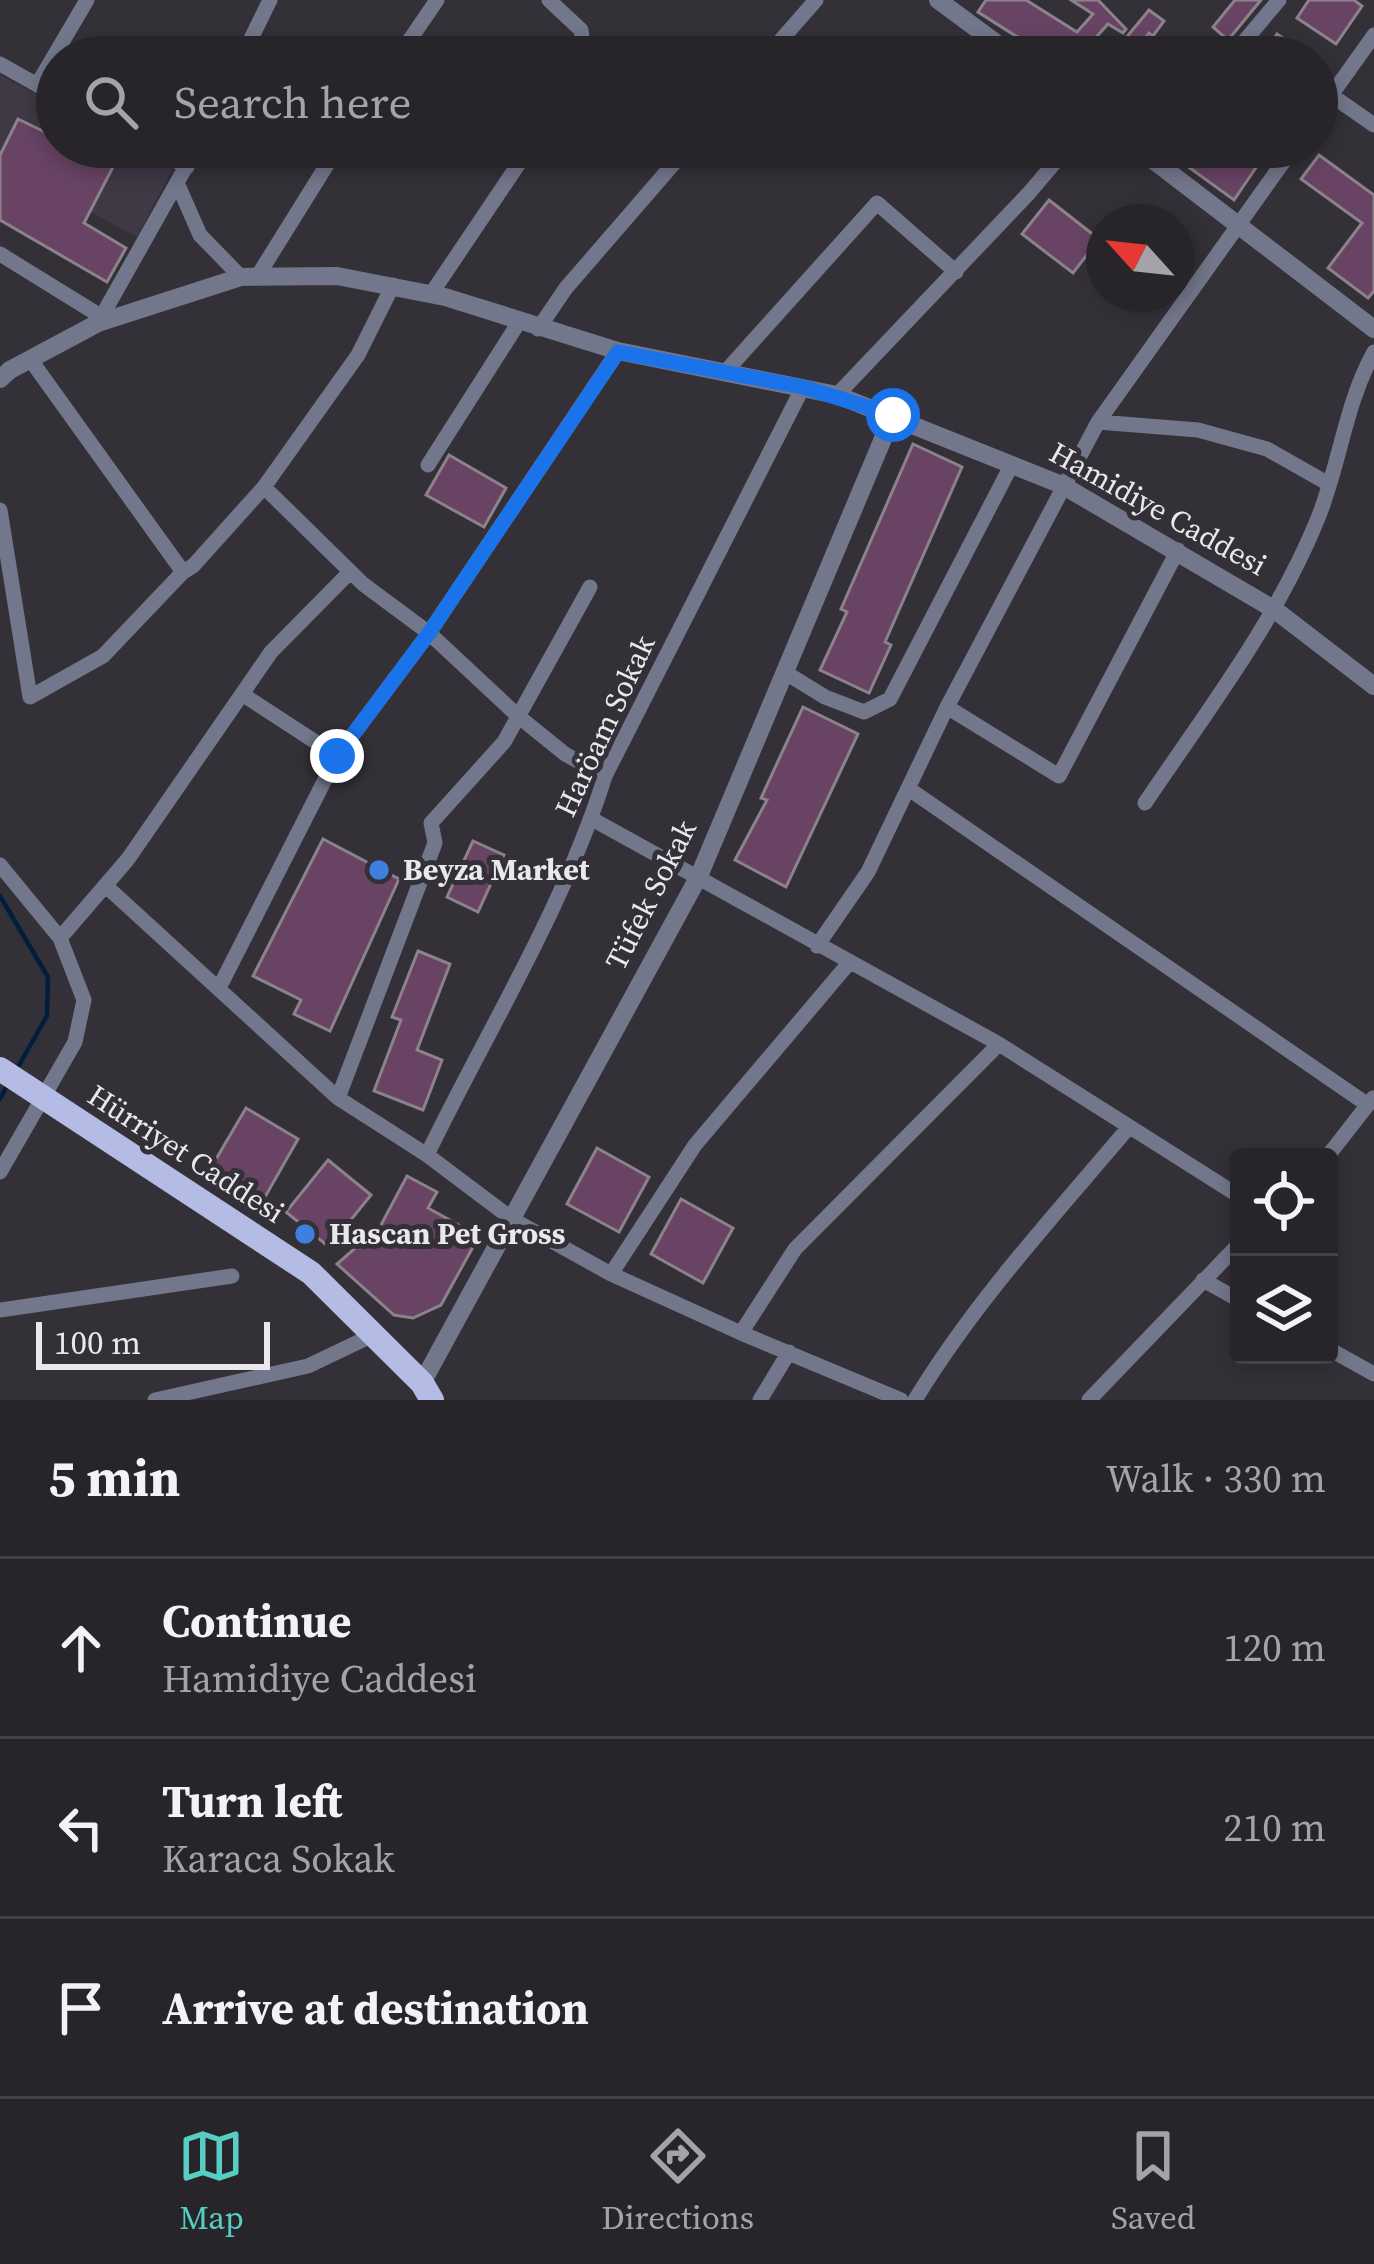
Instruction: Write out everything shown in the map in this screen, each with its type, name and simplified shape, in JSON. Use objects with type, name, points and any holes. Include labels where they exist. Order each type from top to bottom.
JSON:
[{"type":"main road","name":"Hürriyet Caddesi","points":[[0,1069],[311,1273],[429,1396]]},
{"type":"street","points":[[66,36],[87,0]]},
{"type":"street","points":[[252,36],[270,0]]},
{"type":"street","points":[[412,36],[436,0]]},
{"type":"street","points":[[784,36],[815,0]]},
{"type":"street","points":[[938,0],[987,36]]},
{"type":"street","points":[[1249,36],[1279,0]]},
{"type":"street","points":[[559,3],[582,36]]},
{"type":"street","points":[[1338,85],[1374,34]]},
{"type":"street","points":[[0,64],[36,84]]},
{"type":"street","points":[[1338,100],[1374,125]]},
{"type":"street","points":[[0,254],[100,320],[186,168]]},
{"type":"street","points":[[178,185],[200,235],[249,277],[324,168]]},
{"type":"street","points":[[431,294],[516,168]]},
{"type":"street","points":[[428,465],[528,325],[670,168]]},
{"type":"street","points":[[837,395],[1049,168]]},
{"type":"street","points":[[1169,168],[1373,326]]},
{"type":"street","points":[[818,946],[868,872],[947,707],[1098,422],[1279,168]]},
{"type":"street","points":[[726,371],[877,203],[956,272]]},
{"type":"street","name":"Hamidiye Caddesi","points":[[0,379],[100,320],[249,277],[337,276],[393,285],[618,352],[837,395],[1062,484],[1275,610],[1374,686]]},
{"type":"street","points":[[1,519],[31,697],[103,656],[264,487],[358,356],[393,285]]},
{"type":"street","points":[[219,988],[337,756],[429,633],[618,352]]},
{"type":"street","points":[[1145,802],[1275,610],[1320,514],[1362,374],[1374,352]]},
{"type":"street","points":[[30,359],[183,572]]},
{"type":"street","name":"Haröam Sokak","points":[[427,1155],[592,819],[605,776],[803,387]]},
{"type":"street","name":"Tüfek Sokak","points":[[429,1396],[512,1219],[699,876],[893,415]]},
{"type":"street","points":[[1098,422],[1198,430],[1267,449],[1327,482]]},
{"type":"street","points":[[786,673],[825,697],[864,712],[890,699],[1012,464]]},
{"type":"street","points":[[264,487],[350,572],[429,633],[518,716],[565,754],[605,776]]},
{"type":"street","points":[[947,707],[1059,776],[1178,550]]},
{"type":"street","points":[[60,938],[107,887],[271,652],[350,572]]},
{"type":"street","points":[[338,1098],[435,843],[431,823],[504,742],[590,587]]},
{"type":"street","points":[[242,694],[337,756]]},
{"type":"street","points":[[909,789],[1367,1106],[1374,1130]]},
{"type":"street","points":[[592,819],[998,1045],[1230,1190]]},
{"type":"street","points":[[0,865],[60,938],[84,1000],[75,1042],[39,1093],[0,1172]]},
{"type":"street","points":[[107,887],[338,1098],[427,1155],[512,1219],[611,1274],[901,1400]]},
{"type":"street","points":[[611,1274],[695,1144],[849,963]]},
{"type":"street","points":[[741,1333],[796,1250],[998,1045]]},
{"type":"street","points":[[1334,1148],[1367,1106]]},
{"type":"street","points":[[915,1400],[951,1341],[1129,1127]]},
{"type":"street","points":[[1089,1400],[1230,1253]]},
{"type":"street","points":[[0,1310],[232,1276]]},
{"type":"street","points":[[1203,1280],[1230,1295]]},
{"type":"street","points":[[155,1400],[308,1366],[373,1335]]},
{"type":"street","points":[[760,1400],[790,1352]]},
{"type":"street","points":[[1338,1354],[1374,1374]]},
{"type":"shaded area","points":[[0,75],[36,94],[36,168],[173,168],[137,237],[0,163]]},
{"type":"building","points":[[986,0],[1026,0],[1077,32],[1093,14],[1071,0],[1098,0],[1126,29],[1123,33],[1108,24],[1097,36],[1016,36],[978,12]]},
{"type":"building","points":[[1235,0],[1261,0],[1231,36],[1213,27]]},
{"type":"building","points":[[1309,0],[1354,0],[1362,6],[1338,41],[1338,36],[1324,36],[1297,18]]},
{"type":"building","points":[[1149,10],[1164,21],[1153,36],[1127,36]]},
{"type":"building","points":[[18,119],[36,128],[36,168],[112,168],[84,223],[126,248],[107,282],[0,220],[0,155]]},
{"type":"building","points":[[1190,168],[1256,168],[1234,200]]},
{"type":"building","points":[[1309,168],[1337,168],[1374,195],[1374,291],[1368,298],[1328,268],[1362,223],[1301,179]]},
{"type":"building","points":[[1049,200],[1086,229],[1086,256],[1073,273],[1022,234]]},
{"type":"building","points":[[913,444],[962,467],[885,642],[891,645],[869,693],[820,670],[847,612],[841,609]]},
{"type":"building","points":[[449,455],[506,488],[484,527],[426,495]]},
{"type":"building","points":[[803,707],[858,734],[786,887],[735,860],[767,800],[761,798]]},
{"type":"building","points":[[323,839],[399,879],[330,1031],[294,1014],[301,1000],[253,976]]},
{"type":"building","points":[[473,841],[504,855],[478,912],[447,897]]},
{"type":"building","points":[[418,951],[450,964],[417,1050],[442,1060],[423,1110],[374,1091],[401,1020],[392,1017]]},
{"type":"building","points":[[246,1108],[298,1139],[265,1197],[212,1166]]},
{"type":"building","points":[[597,1148],[649,1177],[619,1232],[567,1204]]},
{"type":"building","points":[[328,1160],[371,1195],[329,1247],[286,1212]]},
{"type":"building","points":[[407,1176],[437,1192],[428,1208],[479,1236],[441,1305],[413,1318],[394,1315],[337,1264],[369,1236],[373,1240]]},
{"type":"building","points":[[681,1199],[733,1228],[703,1283],[651,1254]]},
{"type":"waterway","points":[[0,896],[48,977],[47,1016],[18,1067]]},
{"type":"waterway","points":[[0,1099],[9,1082]]},
{"type":"place","name":"Beyza Market","points":[[379,870]]},
{"type":"place","name":"Hascan Pet Gross","points":[[305,1234]]},
{"type":"route","points":[[337,756],[429,633],[618,352],[803,387],[893,415]]}]
